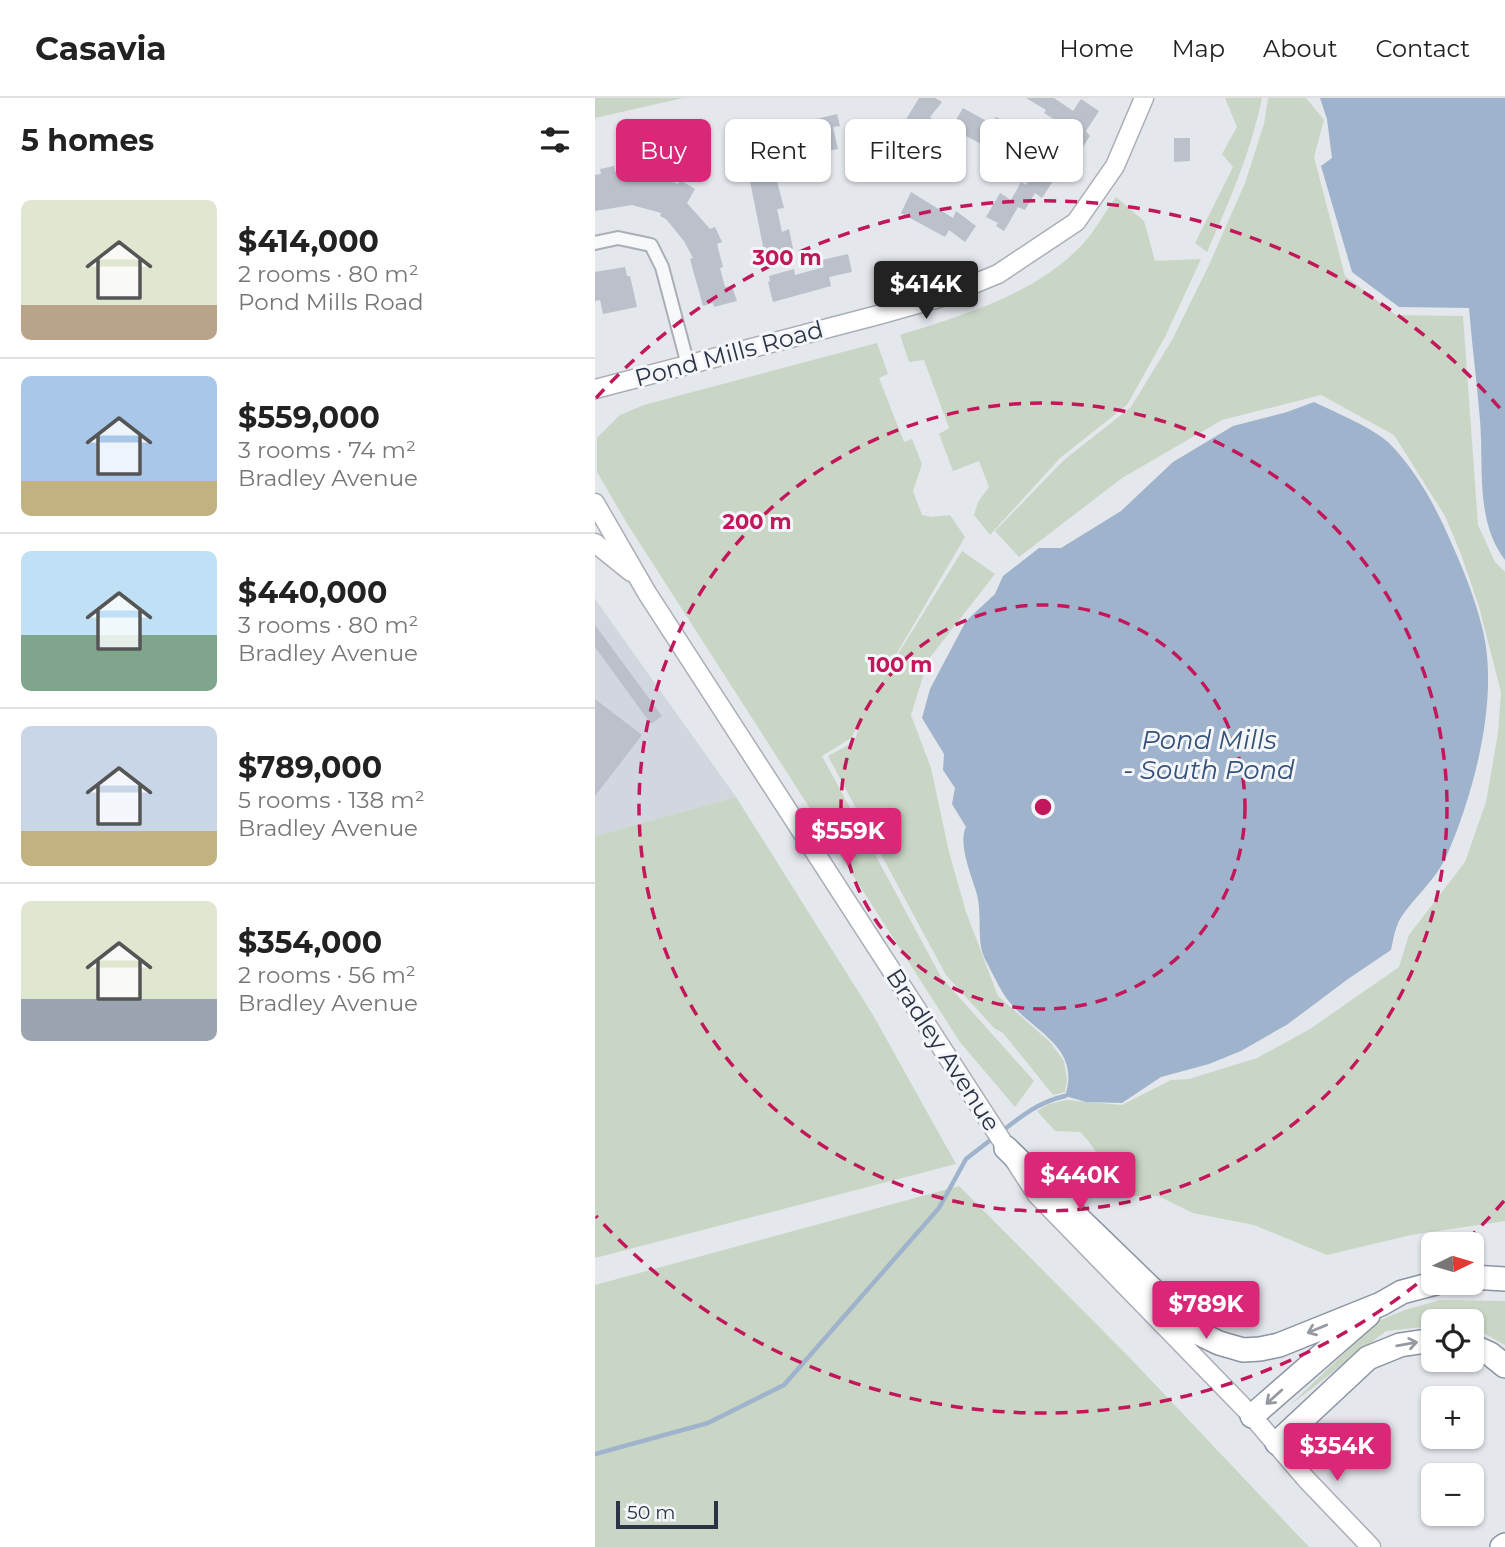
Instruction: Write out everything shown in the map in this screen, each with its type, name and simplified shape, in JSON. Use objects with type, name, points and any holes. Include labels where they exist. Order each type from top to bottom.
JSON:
[{"type":"highway","points":[[1006,1148],[1196,1332],[1219,1343],[1243,1350],[1279,1345],[1381,1304],[1402,1292],[1421,1287]]},
{"type":"highway","points":[[1484,1278],[1505,1279]]},
{"type":"highway","points":[[1252,1416],[1381,1304]]},
{"type":"highway","points":[[1277,1443],[1368,1358],[1400,1345],[1421,1342]]},
{"type":"highway","points":[[1484,1351],[1505,1366]]},
{"type":"main road","name":"Pond Mills Road","points":[[595,389],[942,297],[998,274],[1076,222],[1115,166],[1144,98]]},
{"type":"main road","points":[[595,503],[639,579]]},
{"type":"main road","name":"Bradley Avenue","points":[[595,543],[639,579],[1037,1195],[1252,1416],[1306,1479],[1371,1547]]},
{"type":"street","points":[[595,243],[618,239],[651,245],[662,267],[688,365]]},
{"type":"shaded area","points":[[595,599],[736,797],[595,836]]},
{"type":"green space","points":[[595,98],[683,98],[595,118]]},
{"type":"green space","points":[[1225,98],[1262,98],[1246,157],[1207,252],[1195,243],[1233,167],[1222,154],[1237,127]]},
{"type":"green space","points":[[1268,98],[1306,98],[1324,120],[1314,157],[1345,276],[1396,315],[1463,316],[1478,525],[1495,562],[1505,572],[1505,1221],[1421,1232],[1327,1255],[1254,1225],[1193,1213],[1158,1196],[1122,1196],[1080,1132],[1055,1131],[1037,1111],[1049,1104],[1066,1100],[1122,1105],[1171,1080],[1189,1079],[1257,1058],[1310,1029],[1399,967],[1409,935],[1465,862],[1486,802],[1498,733],[1501,692],[1479,607],[1445,516],[1394,435],[1321,395],[1222,420],[1122,478],[1019,557],[995,531],[1064,460],[1131,407],[1172,340],[1209,265],[1245,183],[1264,124]]},
{"type":"green space","points":[[1116,197],[1144,221],[1155,261],[1201,259],[1165,337],[1127,405],[1060,458],[990,535],[974,515],[978,502],[989,487],[979,461],[953,471],[939,434],[949,428],[924,360],[909,362],[900,335],[973,311],[1042,277],[1082,245]]},
{"type":"green space","points":[[877,343],[888,374],[879,378],[904,442],[912,439],[922,464],[913,491],[922,515],[950,515],[965,537],[870,699],[962,551],[995,574],[928,660],[911,715],[931,768],[949,852],[966,912],[998,996],[1050,1042],[1064,1061],[1067,1080],[1065,1092],[1053,1095],[1003,1033],[994,1028],[946,975],[828,756],[854,742],[863,716],[851,738],[822,756],[941,977],[1034,1081],[1015,1107],[960,1042],[628,525],[597,472],[597,438],[620,415],[644,405]]},
{"type":"green space","points":[[736,797],[873,1015],[956,1164],[595,1258],[595,836]]},
{"type":"green space","points":[[959,1186],[1130,1358],[1309,1547],[595,1547],[595,1285]]},
{"type":"green space","points":[[1440,1300],[1505,1301],[1505,1345],[1484,1333],[1484,1309],[1421,1309],[1421,1327],[1386,1331],[1289,1406],[1378,1321]]},
{"type":"water","points":[[1320,98],[1505,98],[1505,560],[1495,545],[1485,511],[1480,420],[1469,308],[1399,307],[1352,272],[1321,166],[1332,158],[1327,119]]},
{"type":"water","name":"Pond Mills - South Pond","points":[[1314,402],[1373,432],[1399,454],[1417,477],[1439,516],[1472,594],[1487,654],[1488,683],[1482,742],[1467,802],[1447,855],[1400,919],[1391,950],[1288,1024],[1241,1051],[1209,1064],[1161,1077],[1122,1103],[1086,1102],[1065,1096],[1067,1064],[1061,1052],[1007,999],[983,953],[977,895],[964,849],[966,827],[952,804],[955,788],[943,770],[944,754],[922,718],[930,689],[966,621],[995,594],[1003,576],[1039,548],[1061,548],[1121,511],[1173,462],[1233,426]]},
{"type":"building","points":[[919,98],[935,98],[942,102],[930,117],[932,119],[906,119]]},
{"type":"building","points":[[1026,98],[1054,98],[1073,111],[1081,99],[1099,111],[1086,131],[1090,136],[1083,147],[1083,119],[1054,119],[1044,113],[1046,110]]},
{"type":"building","points":[[963,108],[983,119],[980,119],[980,143],[966,136],[966,119],[956,119]]},
{"type":"building","points":[[837,114],[840,126],[833,127],[838,149],[831,150],[831,119],[816,119]]},
{"type":"building","points":[[1174,138],[1190,138],[1190,161],[1174,162]]},
{"type":"building","points":[[614,166],[616,182],[683,182],[695,189],[687,203],[710,229],[715,227],[722,242],[717,244],[725,287],[732,286],[737,301],[714,307],[713,303],[703,306],[690,259],[693,258],[684,241],[666,219],[660,216],[661,213],[632,205],[595,211],[595,175],[601,174],[600,169]]},
{"type":"building","points":[[750,182],[777,182],[784,208],[777,209],[782,232],[789,229],[793,249],[765,256]]},
{"type":"building","points":[[1021,182],[1026,185],[1028,182],[1052,182],[1042,198],[1035,193],[1025,210],[1018,207],[1004,231],[996,226],[998,223],[986,217],[1000,193],[1011,200]]},
{"type":"building","points":[[911,192],[953,218],[956,211],[976,226],[965,242],[949,230],[945,237],[901,213]]},
{"type":"building","points":[[848,254],[852,272],[829,277],[831,286],[773,302],[769,276],[794,269],[795,275],[824,267],[822,260]]},
{"type":"building","points":[[625,267],[627,276],[630,276],[637,307],[603,314],[600,300],[595,301],[595,272]]},
{"type":"building","points":[[595,625],[662,716],[651,724],[595,647]]},
{"type":"building","points":[[595,699],[642,735],[595,796]]},
{"type":"waterway","points":[[1000,1133],[1023,1115],[1065,1096]]},
{"type":"waterway","points":[[595,1454],[708,1423],[784,1385],[939,1208],[966,1159],[993,1138]]}]
